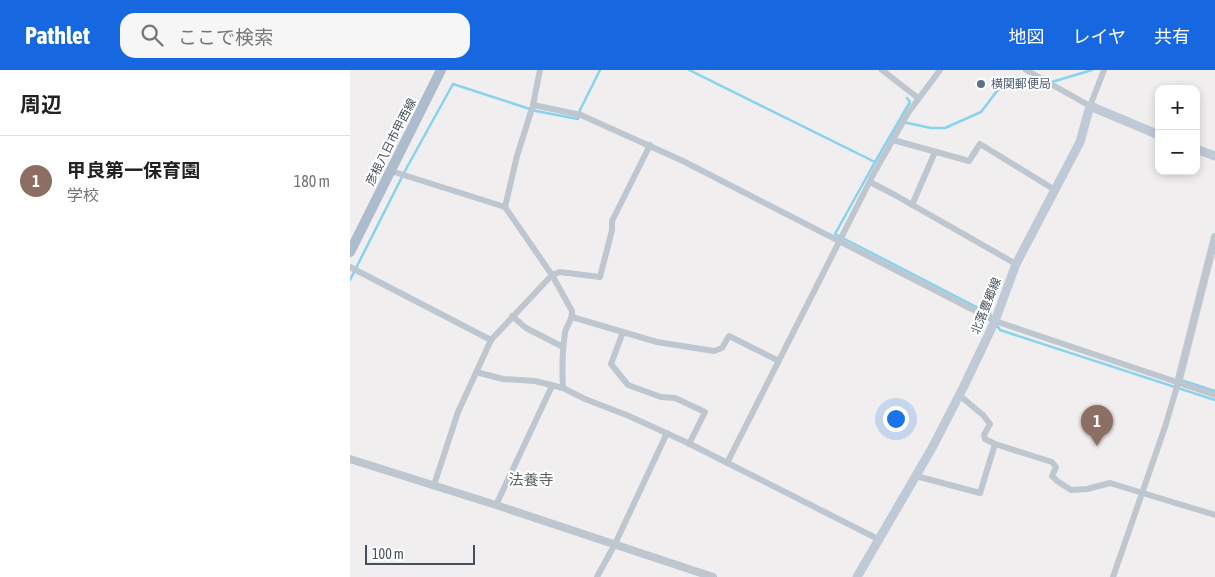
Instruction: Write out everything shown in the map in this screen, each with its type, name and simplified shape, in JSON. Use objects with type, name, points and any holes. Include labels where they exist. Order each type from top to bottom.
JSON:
[{"type":"main road","name":"彦根八日市甲西線","points":[[350,252],[441,70]]},
{"type":"main road","points":[[1090,106],[1155,133]]},
{"type":"main road","name":"北落豊郷線","points":[[857,577],[916,476],[959,396],[995,321],[1016,264],[1080,142],[1090,106]]},
{"type":"main road","points":[[1200,150],[1215,156]]},
{"type":"street","points":[[505,207],[540,70]]},
{"type":"street","points":[[882,70],[918,98]]},
{"type":"street","points":[[727,463],[870,182],[918,98],[940,70]]},
{"type":"street","points":[[1026,70],[1090,106],[1104,70]]},
{"type":"street","points":[[532,105],[581,114],[650,145],[995,321],[1215,394]]},
{"type":"street","points":[[893,140],[969,162],[980,144],[1055,190]]},
{"type":"street","points":[[434,486],[458,412],[491,340],[552,274],[560,272],[600,277],[612,230],[612,221],[650,145]]},
{"type":"street","points":[[912,205],[935,152]]},
{"type":"street","points":[[391,171],[505,207],[552,274],[570,305],[572,317],[566,330],[563,347],[563,388]]},
{"type":"street","points":[[870,182],[1016,264]]},
{"type":"street","points":[[1113,577],[1165,427],[1215,237]]},
{"type":"street","points":[[350,267],[491,340]]},
{"type":"street","points":[[512,316],[526,328],[563,347]]},
{"type":"street","points":[[572,317],[657,342],[714,351],[722,348],[730,336],[779,361]]},
{"type":"street","points":[[623,332],[610,364],[628,385],[661,397],[676,398],[704,412],[690,444]]},
{"type":"street","points":[[476,372],[503,379],[535,381],[563,388],[690,444],[878,539]]},
{"type":"street","points":[[496,505],[552,386]]},
{"type":"street","points":[[959,396],[983,415],[990,424],[984,435],[985,439],[1052,462],[1056,467],[1052,476],[1056,481],[1071,490],[1087,489],[1110,483],[1215,515]]},
{"type":"street","points":[[597,577],[615,544],[667,433]]},
{"type":"street","points":[[916,476],[980,493],[995,444]]},
{"type":"street","points":[[350,459],[496,505],[712,577]]},
{"type":"waterway","points":[[350,280],[406,169],[453,84],[536,111],[578,119],[580,110],[600,70]]},
{"type":"waterway","points":[[689,70],[875,162],[910,102],[907,98]]},
{"type":"waterway","points":[[903,122],[931,128],[945,128],[981,112],[997,91],[1005,84],[1045,84],[1092,70]]},
{"type":"waterway","points":[[875,162],[835,234],[990,314],[992,317]]},
{"type":"waterway","points":[[996,324],[1000,330],[1215,400]]},
{"type":"waterway","points":[[1181,380],[1215,391]]},
{"type":"place","name":"横関郵便局","points":[[981,84]]},
{"type":"place","name":"甲良第一保育園","points":[[1097,446]]},
{"type":"district","name":"法養寺","points":[[531,480]]}]
